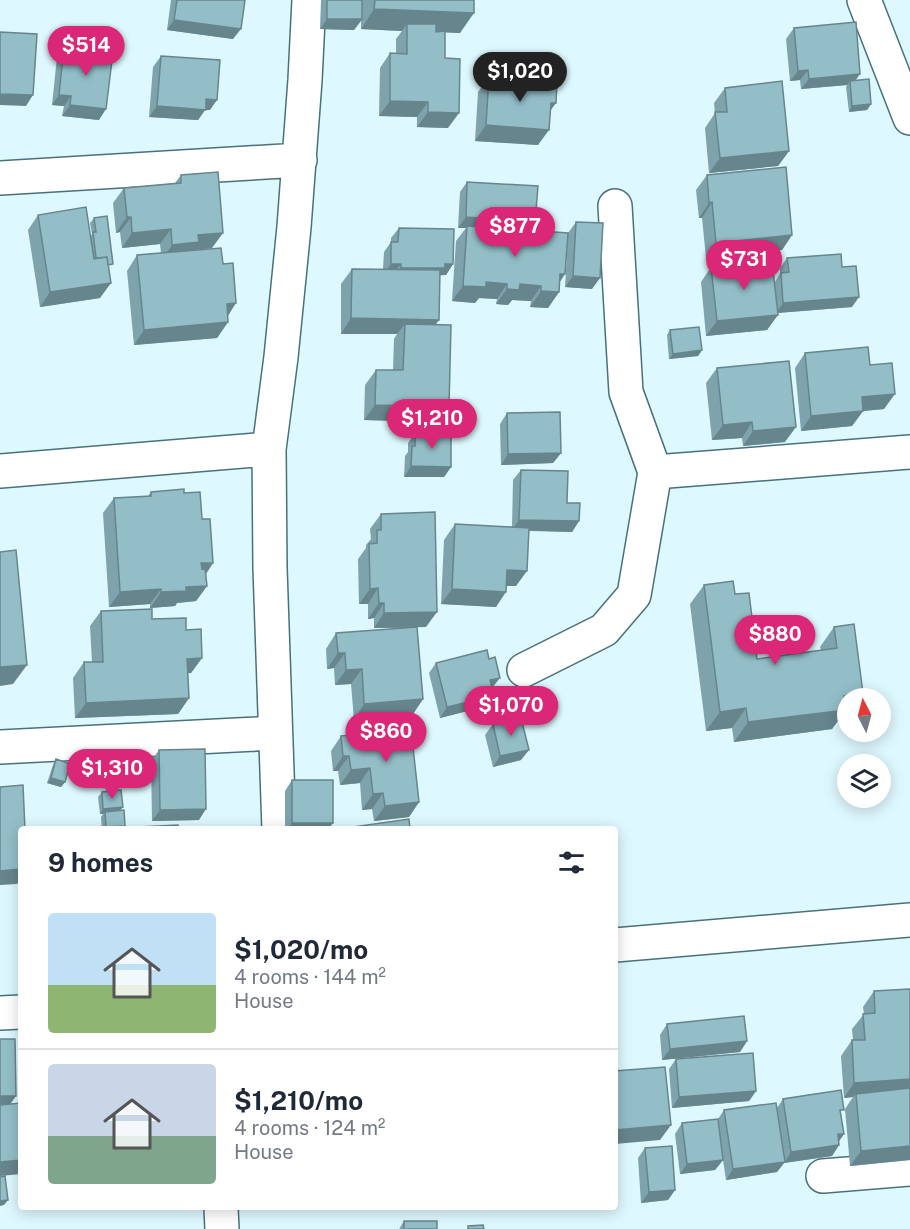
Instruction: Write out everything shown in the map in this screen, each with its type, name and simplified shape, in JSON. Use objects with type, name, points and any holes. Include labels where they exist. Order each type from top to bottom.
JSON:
[{"type":"street","points":[[279,826],[270,568],[269,449],[281,357],[300,160],[309,0]]},
{"type":"street","points":[[864,0],[910,118]]},
{"type":"street","points":[[0,178],[300,160]]},
{"type":"street","points":[[524,670],[604,630],[634,595],[655,472],[626,392],[615,206]]},
{"type":"street","points":[[0,471],[269,449]]},
{"type":"street","points":[[655,472],[910,452]]},
{"type":"street","points":[[0,747],[275,733]]},
{"type":"street","points":[[618,945],[910,920]]},
{"type":"street","points":[[0,1014],[18,1012]]},
{"type":"street","points":[[823,1176],[910,1169]]},
{"type":"street","points":[[221,1210],[222,1229]]},
{"type":"building","points":[[177,0],[245,0],[241,29],[174,20]]},
{"type":"building","points":[[327,0],[362,0],[362,19],[327,19]]},
{"type":"building","points":[[375,0],[474,0],[474,13],[374,9]]},
{"type":"building","points":[[856,22],[860,74],[809,79],[808,70],[798,71],[794,28]]},
{"type":"building","points":[[407,24],[436,24],[436,32],[445,31],[445,58],[460,59],[459,113],[428,112],[428,102],[390,101],[390,53],[407,54]]},
{"type":"building","points":[[0,32],[37,34],[33,95],[0,94]]},
{"type":"building","points":[[64,47],[113,52],[106,109],[70,105],[71,96],[59,95]]},
{"type":"building","points":[[161,56],[220,60],[217,100],[206,99],[206,110],[157,106]]},
{"type":"building","points":[[489,77],[557,82],[556,103],[551,103],[549,130],[486,125]]},
{"type":"building","points":[[869,79],[871,104],[852,106],[850,81]]},
{"type":"building","points":[[782,81],[789,151],[720,158],[715,112],[727,112],[725,88]]},
{"type":"building","points":[[786,167],[792,235],[716,243],[707,175]]},
{"type":"building","points":[[218,172],[223,233],[198,235],[199,242],[172,245],[171,229],[132,233],[131,217],[127,217],[124,188],[181,183],[181,175]]},
{"type":"building","points":[[467,182],[538,186],[536,211],[526,211],[526,221],[466,217]]},
{"type":"building","points":[[86,207],[94,259],[107,257],[111,283],[50,292],[38,215]]},
{"type":"building","points":[[107,216],[113,264],[108,265],[107,257],[96,258],[93,232],[96,232],[94,218]]},
{"type":"building","points":[[576,222],[603,223],[600,278],[573,276]]},
{"type":"building","points":[[467,226],[568,233],[565,274],[560,274],[559,292],[541,291],[541,286],[520,284],[519,290],[507,289],[507,284],[486,282],[486,287],[463,286]]},
{"type":"building","points":[[399,228],[454,229],[453,264],[445,264],[445,268],[401,268],[401,264],[391,264],[391,242],[398,242]]},
{"type":"building","points":[[221,248],[223,264],[233,263],[236,303],[227,304],[228,322],[144,330],[137,255]]},
{"type":"building","points":[[841,254],[842,267],[856,266],[859,297],[783,303],[781,273],[789,272],[787,258]]},
{"type":"building","points":[[772,261],[778,315],[717,321],[711,267]]},
{"type":"building","points":[[352,269],[440,270],[439,320],[351,318]]},
{"type":"building","points":[[405,324],[451,325],[449,407],[375,405],[376,370],[403,370]]},
{"type":"building","points":[[699,327],[702,350],[673,354],[670,330]]},
{"type":"building","points":[[868,347],[870,365],[892,363],[895,394],[862,397],[863,411],[811,416],[805,353]]},
{"type":"building","points":[[789,361],[796,427],[753,431],[752,422],[723,425],[717,368]]},
{"type":"building","points":[[560,412],[561,453],[508,454],[507,413]]},
{"type":"building","points":[[415,433],[451,433],[451,467],[411,466]]},
{"type":"building","points":[[521,470],[568,471],[567,503],[580,503],[579,521],[519,520]]},
{"type":"building","points":[[184,489],[184,493],[200,492],[202,519],[210,519],[213,563],[201,563],[202,569],[205,568],[207,586],[186,587],[186,591],[161,592],[161,589],[120,592],[114,498],[151,496],[151,492]]},
{"type":"building","points":[[435,512],[437,612],[384,613],[384,603],[379,603],[378,588],[370,589],[369,544],[377,543],[377,530],[381,530],[381,514]]},
{"type":"building","points":[[455,524],[529,528],[527,571],[507,570],[506,592],[452,589]]},
{"type":"building","points":[[16,550],[27,665],[0,667],[0,552]]},
{"type":"building","points":[[733,581],[735,594],[749,593],[757,659],[837,648],[834,627],[854,624],[862,688],[837,688],[837,711],[748,722],[746,708],[720,712],[704,585]]},
{"type":"building","points":[[152,609],[152,619],[186,618],[186,630],[201,629],[202,658],[187,659],[189,698],[86,703],[84,662],[103,662],[101,611]]},
{"type":"building","points":[[417,627],[423,699],[364,704],[362,669],[346,670],[345,653],[338,653],[336,633]]},
{"type":"building","points":[[487,650],[489,659],[495,657],[500,678],[490,680],[494,696],[447,707],[436,663]]},
{"type":"building","points":[[521,718],[529,750],[500,756],[493,724]]},
{"type":"building","points":[[411,729],[419,802],[385,806],[383,793],[373,794],[370,768],[351,770],[349,756],[343,756],[341,736]]},
{"type":"building","points":[[205,749],[206,809],[160,810],[159,750]]},
{"type":"building","points":[[56,759],[70,764],[65,782],[51,778]]},
{"type":"building","points":[[292,780],[333,780],[333,823],[292,823]]},
{"type":"building","points":[[23,785],[25,826],[18,826],[18,869],[0,871],[0,787]]},
{"type":"building","points":[[121,790],[123,807],[103,809],[102,792]]},
{"type":"building","points":[[124,810],[125,826],[106,826],[105,812]]},
{"type":"building","points":[[409,819],[410,826],[360,826]]},
{"type":"building","points":[[910,989],[910,1079],[854,1083],[852,1040],[865,1040],[863,1014],[875,1013],[874,991]]},
{"type":"building","points":[[744,1016],[747,1041],[670,1049],[667,1024]]},
{"type":"building","points":[[0,1039],[15,1039],[16,1096],[0,1096]]},
{"type":"building","points":[[753,1053],[756,1091],[679,1097],[676,1059]]},
{"type":"building","points":[[665,1067],[671,1125],[618,1130],[618,1071]]},
{"type":"building","points":[[910,1088],[910,1146],[861,1151],[856,1094]]},
{"type":"building","points":[[841,1090],[844,1110],[840,1110],[844,1134],[838,1134],[839,1145],[791,1152],[783,1099]]},
{"type":"building","points":[[18,1103],[18,1160],[0,1162],[0,1105]]},
{"type":"building","points":[[776,1103],[785,1162],[733,1169],[724,1110]]},
{"type":"building","points":[[718,1119],[723,1160],[687,1164],[682,1123]]},
{"type":"building","points":[[672,1146],[675,1190],[649,1192],[645,1148]]},
{"type":"building","points":[[5,1176],[8,1200],[0,1201],[0,1177]]},
{"type":"building","points":[[404,1221],[437,1221],[437,1229],[404,1229]]},
{"type":"building","points":[[483,1225],[484,1229],[468,1229],[468,1226]]}]
